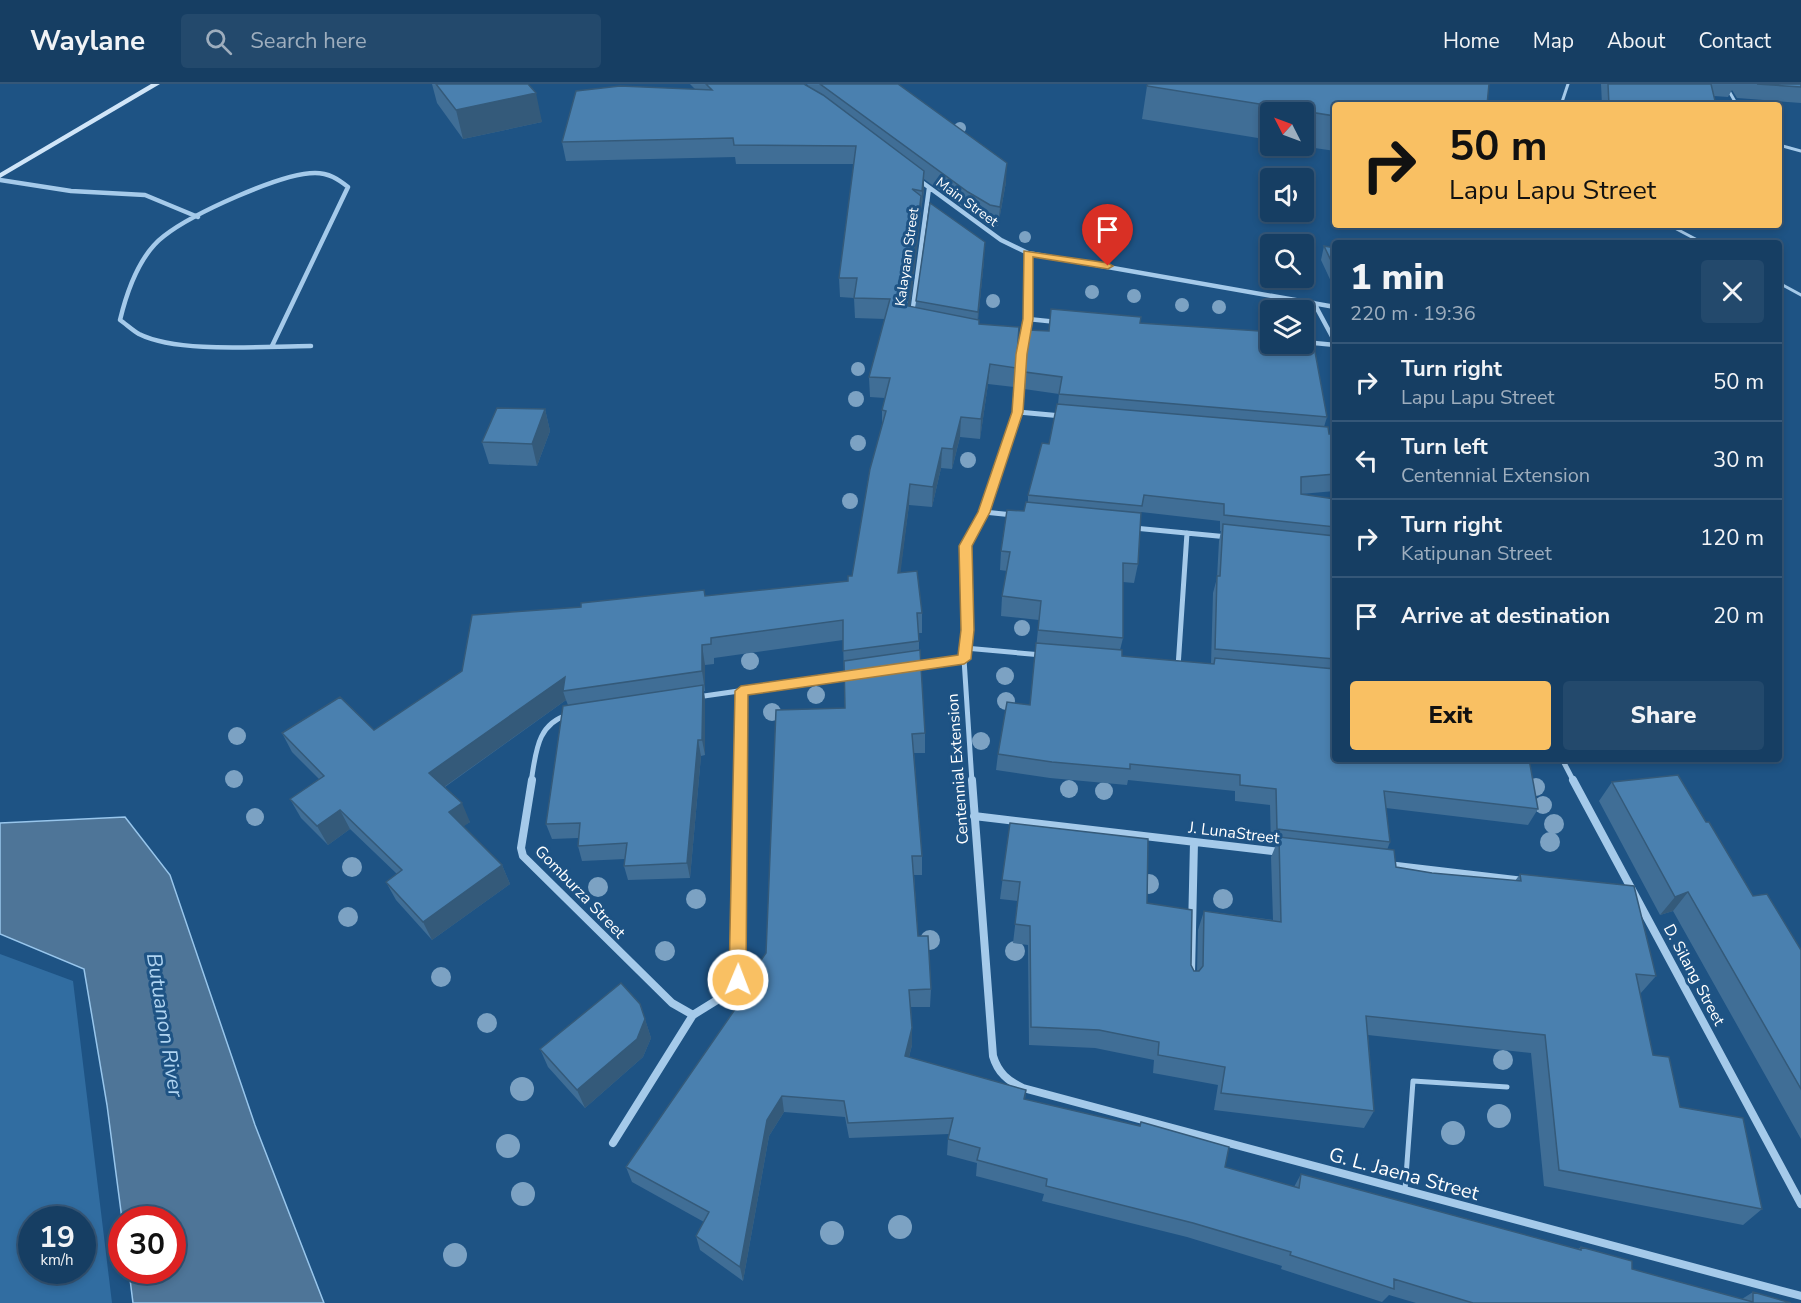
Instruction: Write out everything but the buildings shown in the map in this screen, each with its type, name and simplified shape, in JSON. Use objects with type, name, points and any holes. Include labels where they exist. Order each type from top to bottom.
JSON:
[{"type":"street","points":[[0,178],[156,84]]},
{"type":"street","points":[[272,346],[348,187],[332,176],[320,174],[280,179],[198,217],[164,236],[149,251],[126,291],[120,320],[140,335],[183,344],[272,346],[311,346]]},
{"type":"street","name":"Main Street","points":[[910,174],[1001,240],[1028,254],[1296,300]]},
{"type":"street","points":[[0,178],[71,190],[145,195],[198,217]]},
{"type":"street","name":"Kalayaan Street","points":[[910,323],[929,188]]},
{"type":"street","name":"Centennial Extension","points":[[1002,1076],[996,1068],[993,1056],[974,816],[964,659],[967,630],[966,546],[984,512],[1018,412],[1028,319],[1028,254]]},
{"type":"street","points":[[1314,303],[1332,337]]},
{"type":"street","name":"Main Street","points":[[1314,303],[1332,306]]},
{"type":"street","points":[[1028,319],[1063,322]]},
{"type":"street","points":[[1012,341],[1024,343]]},
{"type":"street","points":[[1314,342],[1332,343]]},
{"type":"street","points":[[1018,412],[1065,416]]},
{"type":"street","points":[[984,512],[1020,516]]},
{"type":"street","points":[[1127,527],[1232,538]]},
{"type":"street","points":[[1178,667],[1187,533]]},
{"type":"street","points":[[964,648],[1047,655]]},
{"type":"street","points":[[906,667],[964,659]]},
{"type":"street","points":[[1166,666],[1189,668]]},
{"type":"street","points":[[683,699],[859,674]]},
{"type":"street","points":[[613,1143],[693,1015],[730,992],[738,980],[741,691]]},
{"type":"street","name":"Gomburza Street","points":[[578,713],[550,721],[541,733],[521,848],[523,856],[672,1003],[693,1015]]},
{"type":"street","name":"D. Silang Street","points":[[1564,762],[1801,1204]]},
{"type":"street","name":"J. LunaStreet","points":[[974,816],[1287,853]]},
{"type":"street","points":[[1191,984],[1194,842]]},
{"type":"street","points":[[1380,864],[1530,881]]},
{"type":"street","points":[[1623,892],[1635,893]]},
{"type":"street","name":"G. L. Jaena Street","points":[[1002,1076],[1023,1089],[1801,1296]]},
{"type":"lane","points":[[1563,102],[1568,84]]},
{"type":"lane","points":[[1725,84],[1735,102]]},
{"type":"lane","points":[[1782,146],[1801,151]]},
{"type":"lane","points":[[1675,228],[1697,240]]},
{"type":"lane","points":[[1782,286],[1801,295]]},
{"type":"lane","points":[[1405,1191],[1413,1081],[1508,1087]]},
{"type":"shaded area","points":[[0,954],[73,981],[112,1303],[0,1303]]},
{"type":"water","name":"Butuanon River","points":[[125,817],[170,875],[255,1125],[324,1303],[133,1303],[131,1284],[186,1284],[186,1206],[120,1206],[107,1105],[84,969],[0,934],[0,823]]},
{"type":"route","points":[[738,980],[741,691],[964,659],[967,630],[966,546],[984,512],[1018,412],[1022,354],[1028,319],[1028,254],[1108,266]]}]
